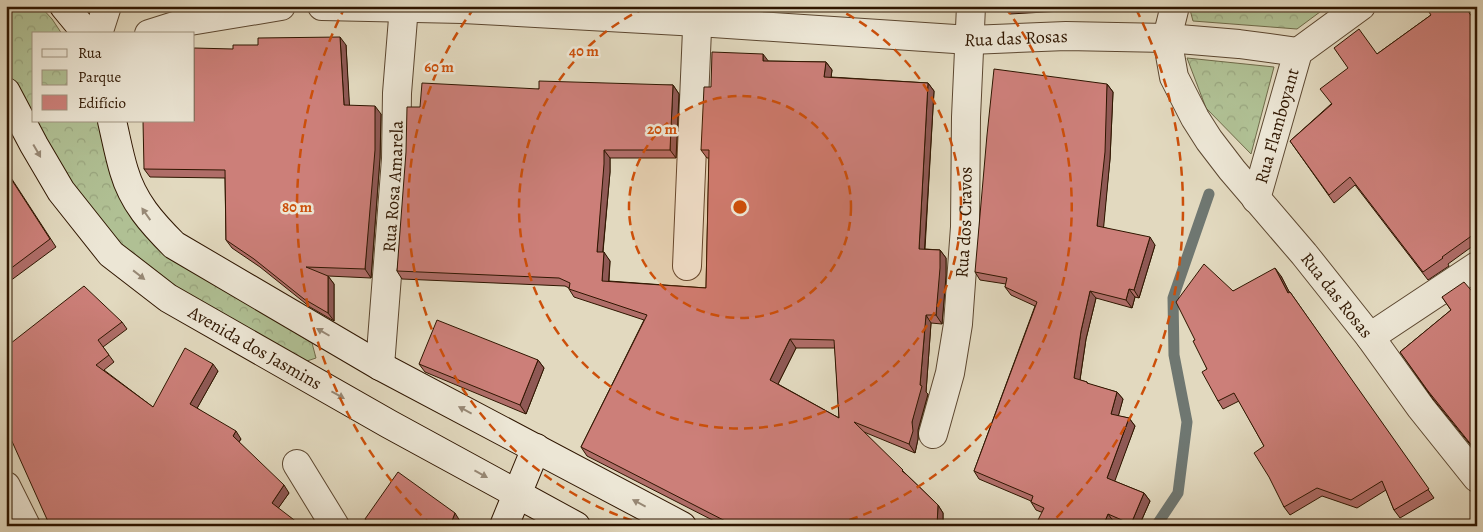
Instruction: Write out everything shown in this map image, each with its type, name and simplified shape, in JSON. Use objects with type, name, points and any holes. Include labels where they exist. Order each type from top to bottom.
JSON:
[{"type":"street","points":[[64,6],[84,32]]},
{"type":"street","points":[[99,32],[108,6]]},
{"type":"street","points":[[155,32],[190,21],[280,6]]},
{"type":"street","name":"Rua das Rosas","points":[[322,6],[698,14],[970,40],[1066,36],[1167,38],[1174,77],[1195,118],[1209,140],[1370,337],[1421,408],[1477,478]]},
{"type":"street","name":"Rua dos Cravos","points":[[933,434],[950,373],[958,324],[965,227],[966,117],[972,6]]},
{"type":"street","points":[[1167,38],[1175,6]]},
{"type":"street","name":"Rua Flamboyant","points":[[1256,199],[1298,52],[1361,6]]},
{"type":"street","name":"Rua Rosa Amarela","points":[[380,366],[396,159],[397,92],[404,7]]},
{"type":"street","points":[[688,266],[698,14]]},
{"type":"street","name":"Rua Flamboyant","points":[[1167,38],[1240,44],[1298,52]]},
{"type":"street","name":"Avenida dos Jasmins","points":[[6,92],[61,191],[111,254],[168,298],[389,424],[576,526]]},
{"type":"street","points":[[112,122],[124,172],[135,199],[152,223],[174,245],[380,366],[682,526]]},
{"type":"street","points":[[1370,337],[1477,266]]},
{"type":"street","points":[[504,526],[536,448]]},
{"type":"street","points":[[297,464],[335,526]]},
{"type":"street","points":[[6,486],[26,526]]},
{"type":"green space","points":[[6,6],[40,6],[61,32],[32,32],[32,117],[6,71]]},
{"type":"green space","points":[[1189,6],[1328,6],[1297,29],[1193,21]]},
{"type":"green space","points":[[1187,58],[1274,67],[1251,154],[1206,108]]},
{"type":"green space","points":[[35,122],[100,122],[171,255],[312,343],[316,358],[304,362],[176,292],[123,251],[76,191]]},
{"type":"building","points":[[1425,6],[1464,6],[1477,21],[1477,232],[1423,272],[1350,177],[1329,195],[1290,141],[1332,104],[1320,89],[1348,68],[1334,48],[1359,29],[1377,54],[1431,15]]},
{"type":"building","points":[[340,37],[344,105],[375,106],[375,150],[365,269],[306,267],[328,276],[328,313],[304,299],[254,259],[226,240],[225,170],[144,169],[143,122],[195,122],[195,48],[233,49],[233,45],[258,45],[258,38]]},
{"type":"building","points":[[712,52],[763,54],[763,61],[826,62],[824,77],[928,83],[919,249],[940,250],[940,268],[936,315],[926,315],[920,385],[922,386],[912,422],[913,431],[909,444],[854,422],[938,505],[937,526],[735,526],[581,447],[647,315],[569,289],[570,283],[559,278],[397,271],[406,152],[407,107],[420,107],[422,83],[539,89],[539,81],[673,85],[670,150],[604,150],[597,252],[604,252],[602,281],[706,288],[709,150],[701,150],[704,87],[711,87]],"holes":[[[790,339],[834,340],[839,418],[770,380]]]},
{"type":"building","points":[[994,69],[1107,84],[1105,152],[1097,226],[1150,237],[1134,290],[1129,289],[1126,300],[1090,291],[1081,331],[1074,378],[1117,392],[1111,414],[1129,418],[1107,478],[1144,493],[1131,524],[1108,514],[1103,526],[1035,526],[1044,508],[1031,502],[1033,496],[974,471],[1037,302],[1005,287],[1007,278],[975,272]]},
{"type":"building","points":[[6,171],[50,239],[6,272]]},
{"type":"building","points":[[1204,264],[1233,291],[1275,268],[1288,293],[1290,292],[1429,489],[1394,510],[1382,481],[1351,500],[1317,488],[1284,507],[1254,453],[1264,446],[1234,393],[1218,401],[1202,372],[1207,369],[1176,302]]},
{"type":"building","points":[[1464,282],[1477,297],[1477,452],[1428,391],[1400,352],[1451,310],[1442,297]]},
{"type":"building","points":[[84,286],[122,322],[98,340],[109,355],[96,365],[153,407],[185,348],[213,364],[190,404],[236,431],[233,436],[284,485],[272,503],[302,526],[50,526],[6,428],[6,347]]},
{"type":"building","points":[[437,320],[538,360],[520,405],[419,364]]},
{"type":"building","points":[[398,472],[455,513],[450,526],[374,526],[365,519]]},
{"type":"waterway","points":[[1156,526],[1178,493],[1187,422],[1174,355],[1173,298],[1209,194]]}]
